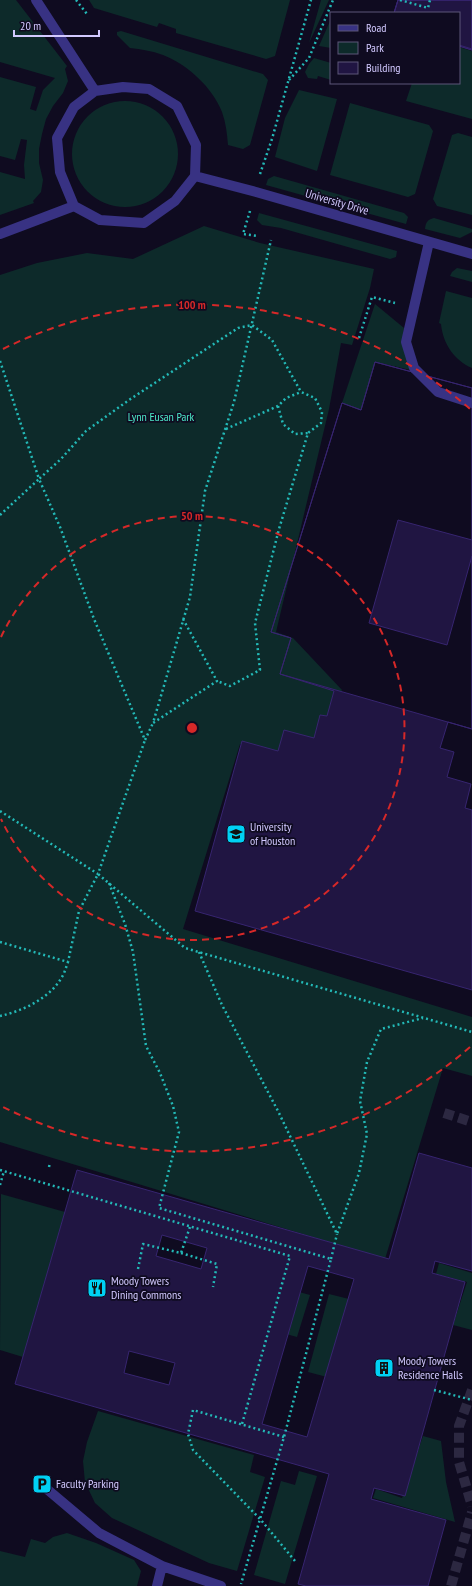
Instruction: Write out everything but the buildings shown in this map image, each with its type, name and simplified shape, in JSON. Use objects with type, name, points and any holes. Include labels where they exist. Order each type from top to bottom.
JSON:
[{"type":"street","points":[[36,0],[95,91]]},
{"type":"street","points":[[123,87],[149,89],[177,106],[196,145],[195,176],[175,201],[144,223],[100,220],[74,206],[60,172],[57,138],[74,106],[95,91],[123,87]]},
{"type":"street","name":"University Drive","points":[[195,176],[472,254]]},
{"type":"street","points":[[0,234],[74,206]]},
{"type":"street","points":[[429,242],[406,342],[414,368],[438,392],[472,403]]},
{"type":"street","points":[[48,1490],[99,1532],[162,1566],[222,1586]]},
{"type":"street","points":[[157,1586],[162,1566]]},
{"type":"path","points":[[76,0],[87,14]]},
{"type":"path","points":[[279,115],[311,0]]},
{"type":"path","points":[[288,80],[309,58],[334,0]]},
{"type":"path","points":[[400,0],[428,8],[430,0]]},
{"type":"path","points":[[0,1016],[20,1010],[37,1001],[52,990],[62,978],[68,962],[79,911],[98,874],[145,740],[153,723],[190,597],[205,491],[234,402],[271,240]]},
{"type":"path","points":[[359,338],[372,297],[395,304],[397,296]]},
{"type":"path","points":[[0,515],[61,459],[86,431],[129,400],[238,328],[252,325],[272,340],[301,392],[315,398],[322,412],[321,423],[308,433],[295,434],[283,424],[278,406]]},
{"type":"path","points":[[0,361],[39,479],[60,527],[94,619],[145,740]]},
{"type":"path","points":[[226,430],[278,406],[286,398],[301,392]]},
{"type":"path","points":[[183,619],[217,681],[230,686],[260,670],[255,623],[279,529],[308,433]]},
{"type":"path","points":[[153,723],[217,681]]},
{"type":"path","points":[[0,811],[98,874],[185,948],[472,1032]]},
{"type":"path","points":[[109,884],[125,924],[133,952],[146,1046],[160,1073],[173,1106],[179,1132],[159,1208],[331,1259]]},
{"type":"path","points":[[0,942],[68,962]]},
{"type":"path","points":[[199,952],[222,1005],[278,1111],[337,1234]]},
{"type":"path","points":[[240,1586],[284,1437],[337,1234],[359,1173],[367,1134],[360,1101],[366,1062],[381,1030],[423,1018]]},
{"type":"path","points":[[49,1167],[50,1163]]},
{"type":"path","points":[[0,1170],[290,1256],[242,1424]]},
{"type":"path","points":[[0,1185],[4,1171]]},
{"type":"path","points":[[181,1253],[190,1227]]},
{"type":"path","points":[[138,1269],[143,1244],[181,1253],[217,1264],[213,1287]]},
{"type":"path","points":[[434,1390],[472,1400]]},
{"type":"path","points":[[284,1437],[193,1410],[188,1434],[193,1450],[260,1520],[295,1561]]},
{"type":"green space","points":[[0,0],[16,0],[67,66],[65,69],[68,81],[63,93],[53,106],[46,119],[42,134],[39,149],[39,163],[43,180],[41,192],[33,201],[34,203],[0,215],[0,172],[25,179],[24,165],[27,140],[21,139],[15,160],[0,156],[0,77],[36,87],[30,109],[36,111],[43,90],[55,78],[0,62]]},
{"type":"green space","points":[[89,0],[290,0],[275,56],[266,59],[176,33],[176,29],[159,23],[157,27],[94,8]]},
{"type":"green space","points":[[321,0],[329,0],[309,43]]},
{"type":"green space","points":[[330,21],[330,48],[319,46]]},
{"type":"green space","points":[[121,31],[263,74],[268,80],[250,145],[243,149],[228,145],[225,124],[218,103],[206,86],[198,78],[172,59],[163,55],[146,50],[130,48],[117,35],[117,32]]},
{"type":"green space","points":[[460,47],[472,51],[472,119],[406,101],[412,84],[460,84]]},
{"type":"green space","points":[[314,58],[330,63],[330,80],[318,76],[317,79],[308,78],[305,72]]},
{"type":"green space","points":[[299,90],[337,99],[317,171],[275,157],[285,118]]},
{"type":"green space","points":[[125,101],[145,105],[163,116],[174,134],[178,154],[174,174],[163,192],[145,203],[125,207],[105,203],[87,192],[76,174],[72,154],[76,134],[87,116],[105,105]]},
{"type":"green space","points":[[350,103],[429,125],[433,131],[415,194],[408,197],[330,175]]},
{"type":"green space","points":[[458,133],[472,137],[472,215],[437,206],[433,199],[452,135]]},
{"type":"green space","points":[[274,176],[404,213],[408,217],[406,224],[266,185],[268,179]]},
{"type":"green space","points":[[259,213],[397,251],[396,257],[390,259],[281,228],[262,225],[257,220]]},
{"type":"green space","points":[[434,218],[472,229],[472,232],[460,238],[425,229],[427,222]]},
{"type":"green space","name":"Lynn Eusan Park","points":[[204,226],[260,243],[374,269],[370,288],[352,345],[341,343],[329,409],[276,632],[293,638],[342,690],[315,743],[277,755],[240,744],[183,929],[472,1017],[472,1076],[443,1068],[385,1259],[0,1142],[0,275],[37,263],[87,253],[133,259]]},
{"type":"green space","points":[[457,268],[472,271],[472,282],[450,276]]},
{"type":"green space","points":[[446,291],[472,298],[472,368],[460,361],[455,356],[444,338],[441,324],[439,323]]},
{"type":"green space","points":[[375,304],[404,328],[403,340],[411,370],[375,362],[361,410],[342,403]]},
{"type":"green space","points":[[1,1194],[65,1212],[23,1357],[0,1350]]},
{"type":"green space","points":[[439,1263],[472,1273],[472,1330],[453,1325],[467,1282],[436,1274]]},
{"type":"green space","points":[[299,1292],[310,1295],[297,1337],[286,1334]]},
{"type":"green space","points":[[329,1294],[349,1299],[327,1377],[308,1372]]},
{"type":"green space","points":[[98,1411],[254,1455],[250,1472],[265,1477],[237,1571],[209,1563],[112,1518],[95,1503],[85,1482],[83,1461],[87,1442]]},
{"type":"green space","points":[[423,1436],[441,1441],[446,1482],[455,1522],[373,1498],[376,1489],[402,1498]]},
{"type":"green space","points":[[299,1471],[317,1476],[285,1584],[254,1575],[281,1481],[295,1485]]},
{"type":"green space","points":[[67,1533],[96,1543],[134,1560],[141,1571],[137,1586],[0,1586],[0,1551],[25,1557],[31,1539],[45,1543],[53,1537]]},
{"type":"tunnel","points":[[444,1113],[472,1122]]},
{"type":"tunnel","points":[[472,1390],[459,1426],[459,1462],[472,1506]]},
{"type":"tunnel","points":[[451,1586],[472,1512]]},
{"type":"place","name":"University of Houston","points":[[236,834]]},
{"type":"place","name":"Moody Towers Dining Commons","points":[[97,1288]]},
{"type":"place","name":"Moody Towers Residence Halls","points":[[384,1368]]},
{"type":"place","name":"Faculty Parking","points":[[42,1484]]}]
